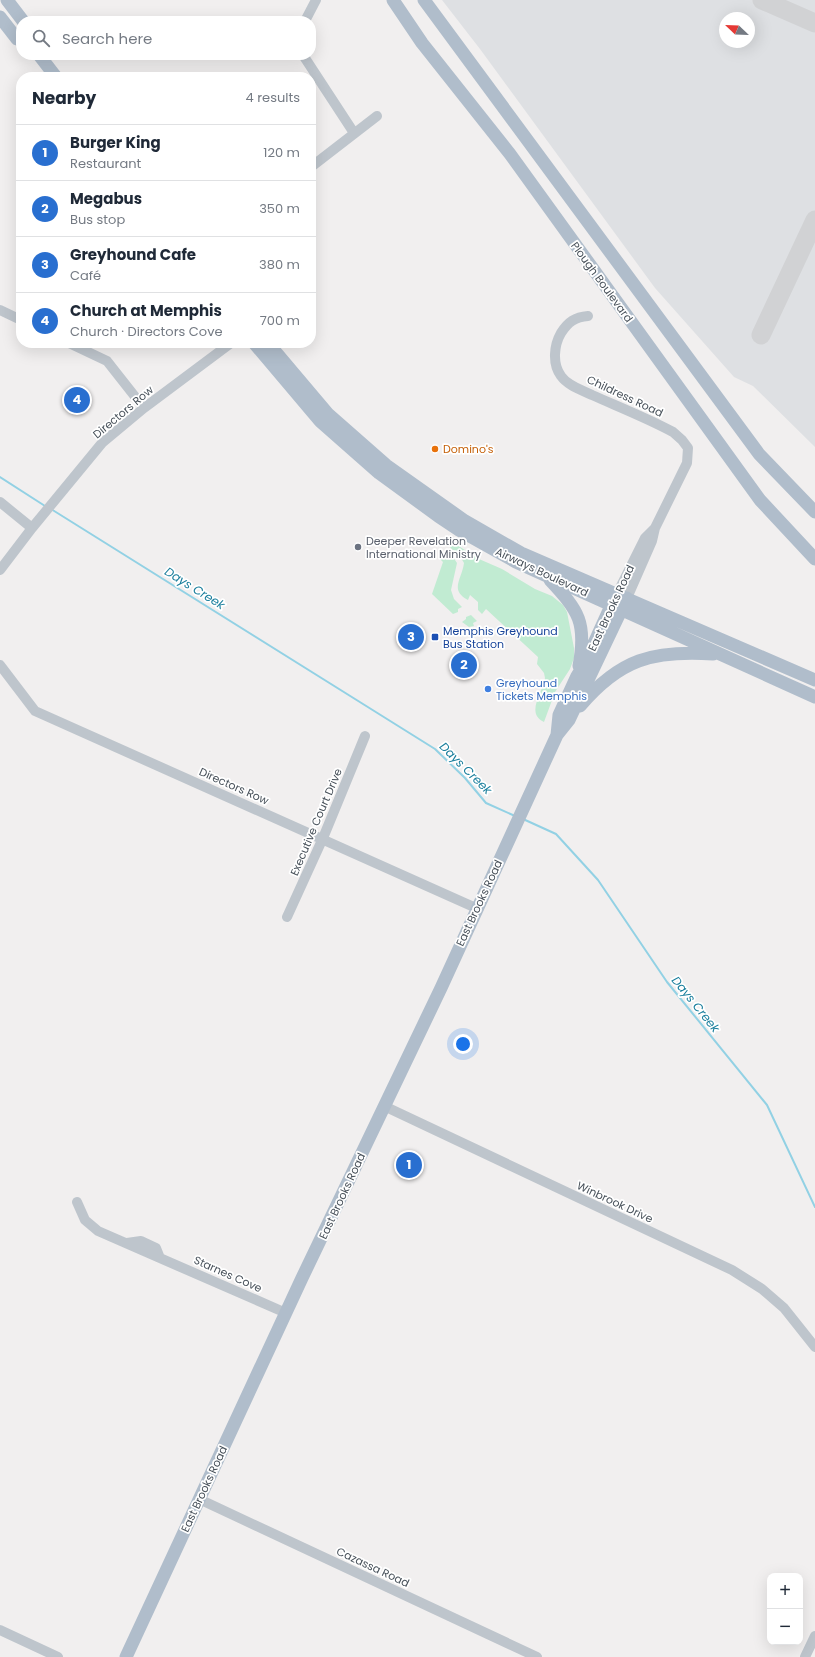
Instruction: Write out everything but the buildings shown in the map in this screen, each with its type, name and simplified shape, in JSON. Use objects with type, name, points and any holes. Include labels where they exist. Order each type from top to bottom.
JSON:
[{"type":"main road","points":[[7,0],[19,16]]},
{"type":"main road","name":"Plough Boulevard","points":[[393,0],[422,43],[510,154],[760,500],[815,559]]},
{"type":"main road","points":[[424,0],[759,454],[815,512]]},
{"type":"main road","points":[[0,16],[16,38]]},
{"type":"main road","points":[[44,60],[52,72]]},
{"type":"main road","name":"Airways Boulevard","points":[[258,348],[320,421],[380,473],[438,516],[508,552],[619,602],[720,655],[815,697]]},
{"type":"main road","name":"Airways Boulevard","points":[[272,348],[328,414],[386,465],[444,508],[508,552],[546,575],[619,602],[815,680]]},
{"type":"main road","points":[[546,575],[570,603],[580,621],[582,630],[582,646],[577,676]]},
{"type":"main road","name":"East Brooks Road","points":[[557,735],[559,715],[577,676],[619,602]]},
{"type":"main road","name":"East Brooks Road","points":[[126,1657],[286,1313],[441,988],[528,796],[557,735],[569,720],[619,602]]},
{"type":"main road","points":[[569,720],[597,688],[608,678],[619,670],[632,664],[658,655],[672,653],[688,652],[720,655]]},
{"type":"street","points":[[308,16],[316,0]]},
{"type":"street","points":[[306,60],[314,72]]},
{"type":"street","points":[[316,75],[354,133]]},
{"type":"street","points":[[316,163],[378,116]]},
{"type":"street","points":[[0,310],[16,318]]},
{"type":"street","name":"Childress Road","points":[[588,316],[575,318],[565,328],[557,343],[556,363],[561,377],[572,385],[668,430],[678,436],[688,448]]},
{"type":"street","points":[[80,348],[107,361],[144,408]]},
{"type":"street","name":"Directors Row","points":[[0,570],[32,528],[102,443],[144,408],[224,348]]},
{"type":"street","name":"East Brooks Road","points":[[619,602],[645,538],[655,528],[687,463],[688,448]]},
{"type":"street","points":[[0,502],[32,528]]},
{"type":"street","name":"Directors Row","points":[[0,665],[35,711],[323,838],[476,908]]},
{"type":"street","name":"Executive Court Drive","points":[[287,917],[323,838],[365,736]]},
{"type":"street","name":"Winbrook Drive","points":[[384,1106],[732,1270],[762,1289],[784,1308],[815,1347]]},
{"type":"street","name":"Starnes Cove","points":[[77,1202],[81,1213],[91,1226],[127,1243],[135,1252],[142,1256],[151,1259],[160,1258],[286,1313]]},
{"type":"street","name":"Cazassa Road","points":[[199,1499],[537,1657]]},
{"type":"street","points":[[0,1630],[58,1657]]},
{"type":"street","points":[[805,1657],[815,1636]]},
{"type":"shaded area","points":[[442,0],[815,0],[815,447],[753,386],[734,377],[655,288],[480,49]]},
{"type":"green space","points":[[454,543],[479,559],[502,569],[535,589],[552,596],[563,605],[567,612],[574,648],[574,658],[570,669],[555,692],[544,722],[539,718],[535,708],[545,678],[544,673],[537,664],[538,657],[486,609],[482,614],[478,610],[478,602],[470,595],[468,600],[459,592],[458,584],[464,563],[458,553],[450,548]]},
{"type":"green space","points":[[447,555],[453,557],[457,563],[451,590],[454,599],[462,607],[458,609],[458,612],[453,614],[432,594],[443,562],[440,559]]},
{"type":"green space","points":[[471,615],[477,621],[473,623],[474,626],[469,627],[462,622],[466,619],[466,617]]},
{"type":"waterway","name":"Days Creek","points":[[0,477],[45,506]]},
{"type":"waterway","name":"Days Creek","points":[[51,509],[435,749],[465,778],[486,803],[515,816]]},
{"type":"waterway","name":"Days Creek","points":[[523,819],[556,834],[598,880],[667,982],[767,1105],[815,1207]]},
{"type":"taxiway","points":[[762,0],[815,23]]},
{"type":"taxiway","points":[[761,335],[815,220]]},
{"type":"place","name":"Church at Memphis","points":[[77,400]]},
{"type":"place","name":"Domino's","points":[[435,449]]},
{"type":"place","name":"Deeper Revelation International Ministry","points":[[358,547]]},
{"type":"place","name":"Greyhound Cafe","points":[[411,637]]},
{"type":"place","name":"Memphis Greyhound Bus Station","points":[[435,637]]},
{"type":"place","name":"Megabus","points":[[464,665]]},
{"type":"place","name":"Greyhound Tickets Memphis","points":[[488,689]]},
{"type":"place","name":"Burger King","points":[[409,1165]]}]
